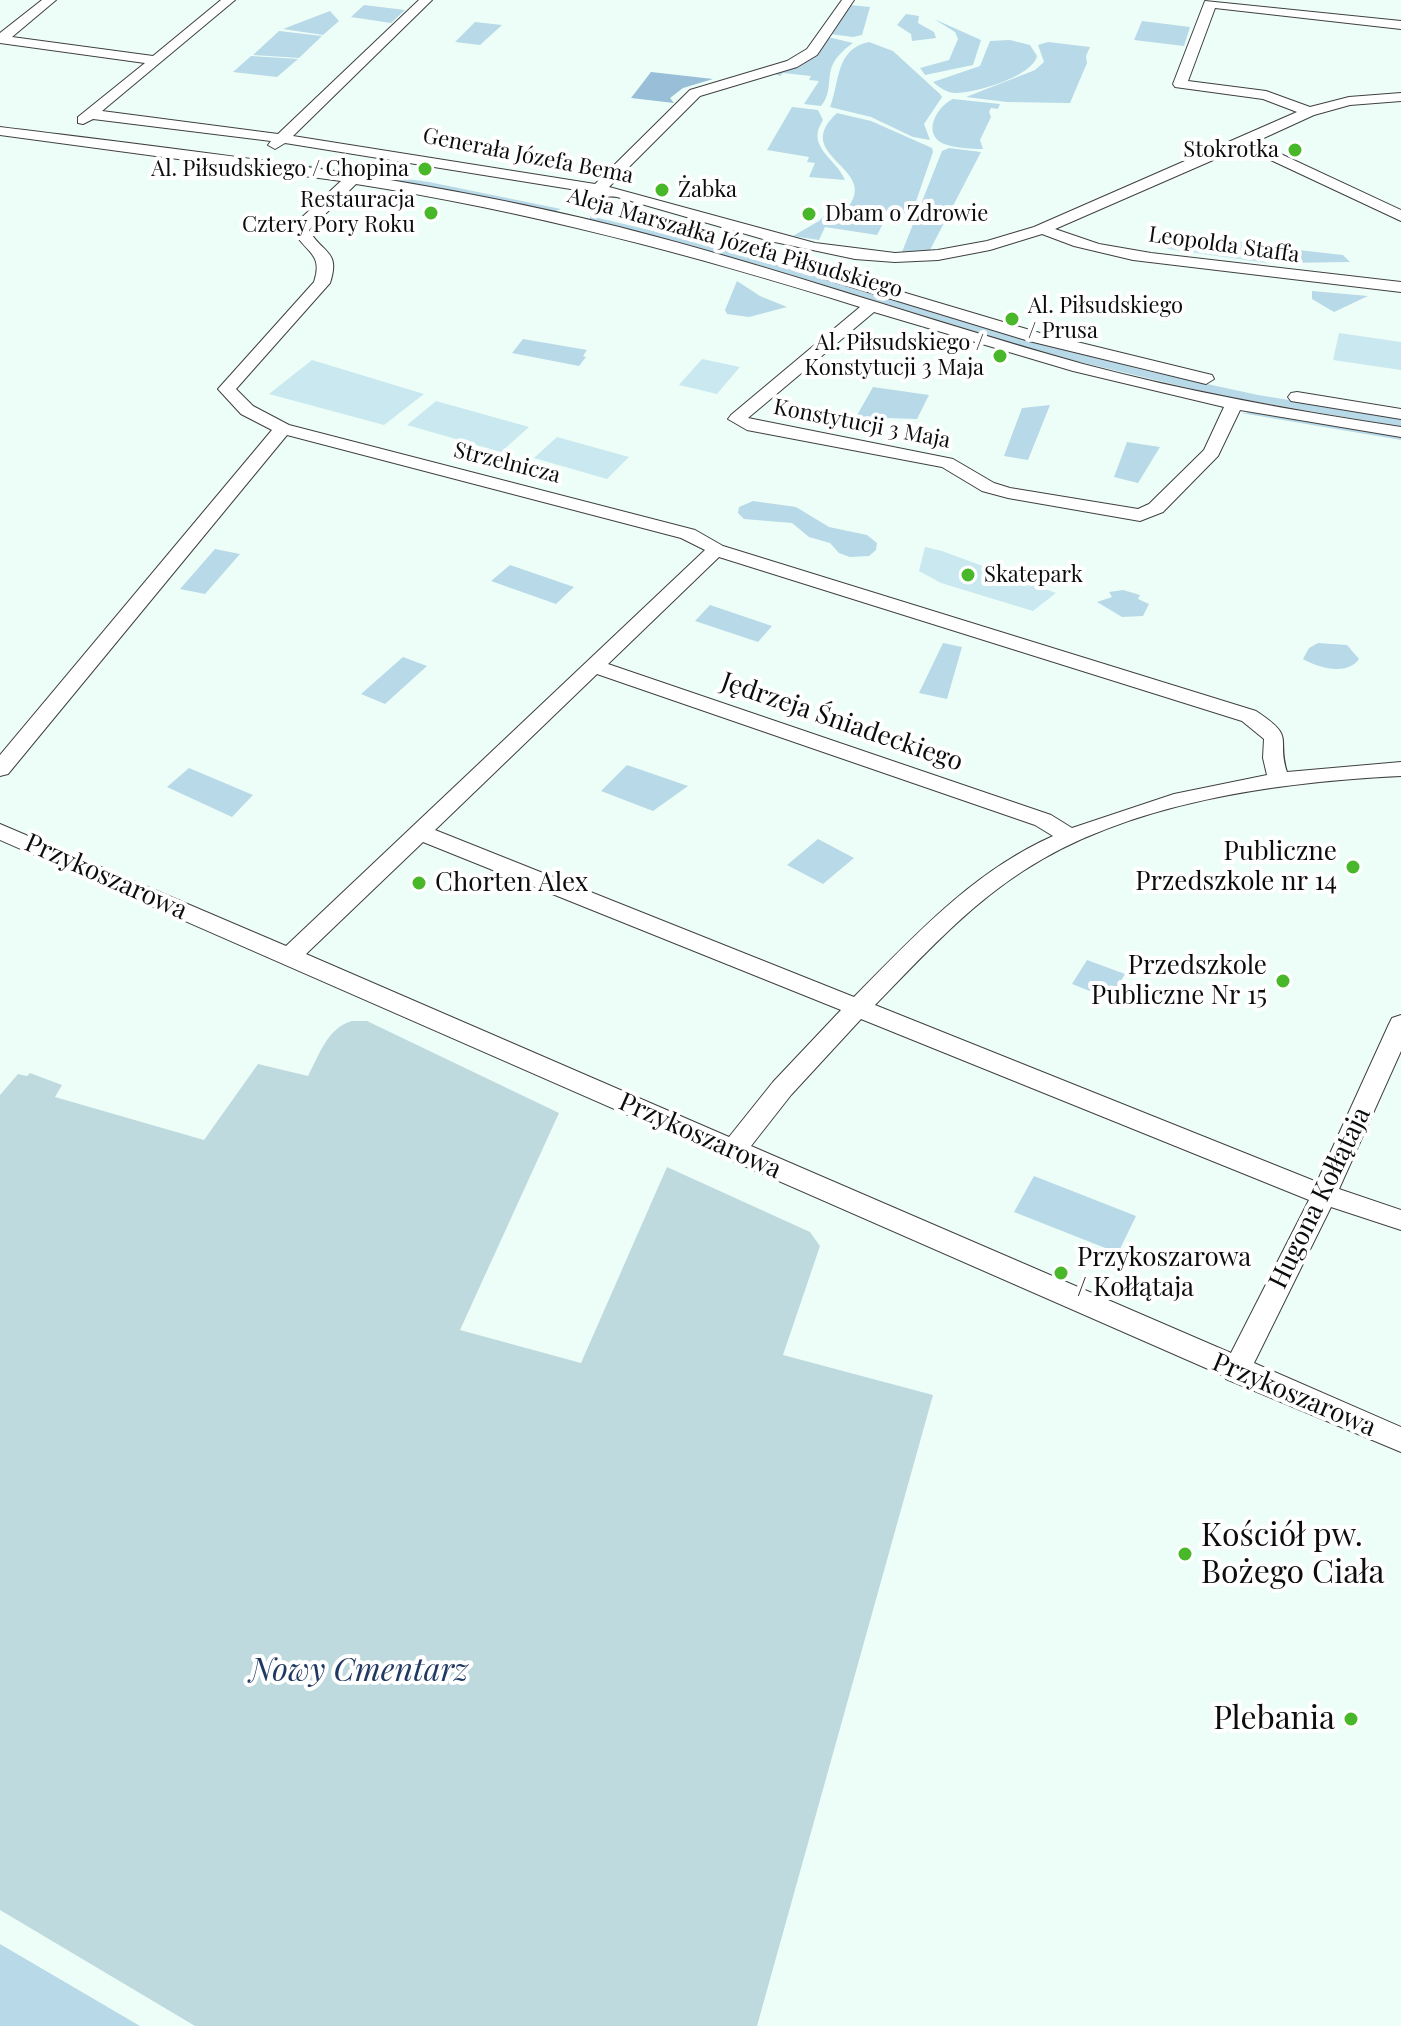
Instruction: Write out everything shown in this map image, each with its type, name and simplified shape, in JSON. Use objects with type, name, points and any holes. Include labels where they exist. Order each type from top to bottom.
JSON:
[{"type":"street","points":[[1,39],[50,0]]},
{"type":"street","points":[[69,128],[91,114],[229,0]]},
{"type":"street","points":[[264,160],[426,0]]},
{"type":"street","points":[[578,212],[598,201],[599,189],[695,93],[792,64],[812,52],[848,0]]},
{"type":"street","points":[[1309,112],[1266,95],[1180,84],[1210,4],[1401,25]]},
{"type":"street","points":[[1,39],[155,60]]},
{"type":"street","name":"Generała Józefa Bema","points":[[91,114],[456,163],[599,189],[819,251],[884,258],[939,255],[990,246],[1045,230],[1309,112],[1349,101],[1401,97]]},
{"type":"street","name":"Aleja Marszałka Józefa Piłsudskiego","points":[[0,119],[264,160],[557,217],[578,212],[1040,357],[1235,403],[1401,432]]},
{"type":"street","name":"Aleja Marszałka Józefa Piłsudskiego","points":[[0,131],[423,177],[705,239],[1089,352],[1216,382]]},
{"type":"street","points":[[1244,142],[1401,216]]},
{"type":"street","name":"Strzelnicza","points":[[353,178],[304,223],[301,230],[303,237],[326,259],[327,272],[322,283],[227,389],[247,410],[283,429],[688,534],[716,550],[1249,716],[1275,735],[1277,742],[1273,764],[1279,778]]},
{"type":"street","name":"Leopolda Staffa","points":[[1045,230],[1076,243],[1122,253],[1277,275],[1401,287]]},
{"type":"street","name":"Konstytucji 3 Maja","points":[[871,306],[737,419],[747,425],[947,463],[988,487],[1008,493],[1140,515],[1156,508],[1212,452],[1235,403]]},
{"type":"street","points":[[1283,395],[1401,414]]},
{"type":"street","points":[[0,769],[283,429]]},
{"type":"street","points":[[289,957],[716,550]]},
{"type":"street","name":"Jędrzeja Śniadeckiego","points":[[593,666],[1043,820],[1070,836]]},
{"type":"street","points":[[733,1151],[782,1090],[856,1009],[951,914],[1003,873],[1070,836],[1154,806],[1221,788],[1279,778],[1401,769]]},
{"type":"street","name":"Przykoszarowa","points":[[0,831],[1236,1371],[1401,1440]]},
{"type":"street","points":[[419,832],[1324,1195],[1401,1220]]},
{"type":"street","name":"Hugona Kołłątaja","points":[[1236,1371],[1324,1195],[1401,1024]]},
{"type":"shaded area","points":[[364,5],[405,10],[391,23],[351,17]]},
{"type":"shaded area","points":[[850,5],[870,7],[862,35],[830,34]]},
{"type":"shaded area","points":[[330,11],[339,21],[323,35],[283,29]]},
{"type":"shaded area","points":[[906,14],[919,16],[918,23],[934,32],[936,38],[912,41],[911,34],[897,25]]},
{"type":"shaded area","points":[[934,19],[981,40],[973,65],[925,75],[920,68],[949,60],[958,39],[955,32]]},
{"type":"shaded area","points":[[1142,21],[1190,27],[1184,46],[1134,40]]},
{"type":"shaded area","points":[[475,22],[502,25],[480,45],[455,42]]},
{"type":"shaded area","points":[[279,31],[322,36],[299,58],[253,55]]},
{"type":"shaded area","points":[[828,37],[853,43],[834,62],[827,95],[821,106],[804,104],[819,81],[809,80],[811,76],[772,73]]},
{"type":"shaded area","points":[[1010,40],[1030,45],[1037,56],[1033,63],[1015,76],[989,87],[956,93],[944,90],[933,82],[980,66],[990,41]]},
{"type":"shaded area","points":[[869,42],[893,51],[942,97],[924,124],[930,140],[913,137],[871,117],[830,107],[844,59],[858,46]]},
{"type":"shaded area","points":[[1048,42],[1090,47],[1087,63],[1070,103],[1007,102],[966,97],[1035,70],[1044,62],[1038,45]]},
{"type":"shaded area","points":[[251,56],[298,59],[277,77],[233,72]]},
{"type":"shaded area","points":[[651,72],[713,79],[683,88],[670,98],[674,103],[631,98]]},
{"type":"shaded area","points":[[953,99],[1000,104],[998,109],[991,108],[989,112],[991,117],[980,140],[983,149],[944,144],[933,134],[937,114]]},
{"type":"shaded area","points":[[792,107],[818,110],[823,120],[818,129],[820,145],[845,180],[809,177],[815,163],[807,162],[809,157],[767,150]]},
{"type":"shaded area","points":[[837,113],[871,121],[932,148],[913,210],[905,213],[849,206],[855,193],[853,181],[828,151],[823,140],[825,128]]},
{"type":"shaded area","points":[[949,148],[981,152],[930,250],[902,252],[942,151]]},
{"type":"shaded area","points":[[270,160],[429,182],[561,209],[553,212]]},
{"type":"shaded area","points":[[832,207],[908,220],[885,220],[877,235],[825,227],[819,240],[793,236],[819,221]]},
{"type":"shaded area","points":[[590,216],[700,242],[1047,345],[1258,395],[1401,418],[1401,427],[1218,395],[1059,357],[759,265],[590,220]]},
{"type":"shaded area","points":[[1174,232],[1271,246],[1266,263],[1167,249]]},
{"type":"shaded area","points":[[1289,249],[1343,255],[1350,262],[1284,263]]},
{"type":"shaded area","points":[[737,281],[760,296],[787,307],[749,317],[727,314],[725,310]]},
{"type":"shaded area","points":[[1312,291],[1368,296],[1334,312],[1312,299]]},
{"type":"shaded area","points":[[1339,333],[1401,342],[1401,370],[1333,360]]},
{"type":"shaded area","points":[[523,339],[587,350],[583,356],[586,357],[579,366],[512,353]]},
{"type":"shaded area","points":[[702,359],[740,367],[717,394],[679,385]]},
{"type":"shaded area","points":[[312,360],[424,394],[384,425],[269,394]]},
{"type":"shaded area","points":[[873,387],[929,395],[917,419],[856,417]]},
{"type":"shaded area","points":[[436,401],[529,427],[501,452],[407,425]]},
{"type":"shaded area","points":[[1050,405],[1028,460],[1004,456],[1022,408]]},
{"type":"shaded area","points":[[1257,412],[1401,436],[1401,440],[1241,413]]},
{"type":"shaded area","points":[[557,437],[629,457],[607,479],[534,458]]},
{"type":"shaded area","points":[[1127,442],[1160,447],[1138,483],[1114,477]]},
{"type":"shaded area","points":[[753,501],[796,507],[829,527],[867,535],[877,543],[876,550],[869,556],[850,557],[839,553],[830,543],[809,537],[792,523],[744,519],[738,513],[739,507]]},
{"type":"shaded area","name":"Skatepark","points":[[925,547],[1056,593],[1033,611],[941,583],[919,571]]},
{"type":"shaded area","points":[[215,549],[240,554],[205,594],[180,589]]},
{"type":"shaded area","points":[[510,565],[574,587],[556,604],[491,581]]},
{"type":"shaded area","points":[[1123,590],[1140,595],[1138,599],[1149,604],[1143,616],[1122,617],[1097,602],[1112,597],[1109,592]]},
{"type":"shaded area","points":[[710,605],[772,626],[758,642],[695,621]]},
{"type":"shaded area","points":[[943,643],[962,647],[947,699],[919,693]]},
{"type":"shaded area","points":[[1318,643],[1347,645],[1359,659],[1340,669],[1303,659],[1309,648]]},
{"type":"shaded area","points":[[403,657],[427,666],[385,704],[361,694]]},
{"type":"shaded area","points":[[627,765],[688,786],[653,811],[601,791]]},
{"type":"shaded area","points":[[189,768],[253,795],[232,817],[167,787]]},
{"type":"shaded area","points":[[818,839],[854,858],[823,884],[787,865]]},
{"type":"shaded area","points":[[1087,960],[1125,974],[1110,999],[1072,984]]},
{"type":"shaded area","points":[[1034,1176],[1136,1216],[1118,1253],[1014,1212]]},
{"type":"shaded area","points":[[0,1944],[140,2026],[0,2026]]},
{"type":"green space","name":"Nowy Cmentarz","points":[[367,1021],[559,1113],[460,1330],[581,1363],[667,1167],[810,1232],[820,1246],[783,1355],[933,1395],[757,2026],[195,2026],[0,1910],[0,1095],[18,1074],[27,1076],[30,1073],[62,1085],[55,1097],[204,1140],[258,1064],[308,1076],[330,1036],[343,1024]]},
{"type":"place","name":"Stokrotka","points":[[1295,150]]},
{"type":"place","name":"Al. Piłsudskiego / Chopina","points":[[425,169]]},
{"type":"place","name":"Żabka","points":[[662,190]]},
{"type":"place","name":"Restauracja Cztery Pory Roku","points":[[431,213]]},
{"type":"place","name":"Dbam o Zdrowie","points":[[809,214]]},
{"type":"place","name":"Al. Piłsudskiego / Prusa","points":[[1012,319]]},
{"type":"place","name":"Al. Piłsudskiego / Konstytucji 3 Maja","points":[[1000,356]]},
{"type":"place","name":"Skatepark","points":[[968,575]]},
{"type":"place","name":"Publiczne Przedszkole nr 14","points":[[1353,867]]},
{"type":"place","name":"Chorten Alex","points":[[419,883]]},
{"type":"place","name":"Przedszkole Publiczne Nr 15","points":[[1283,981]]},
{"type":"place","name":"Przykoszarowa / Kołłątaja","points":[[1061,1273]]},
{"type":"place","name":"Kościół pw. Bożego Ciała","points":[[1185,1554]]},
{"type":"place","name":"Plebania","points":[[1351,1719]]}]
